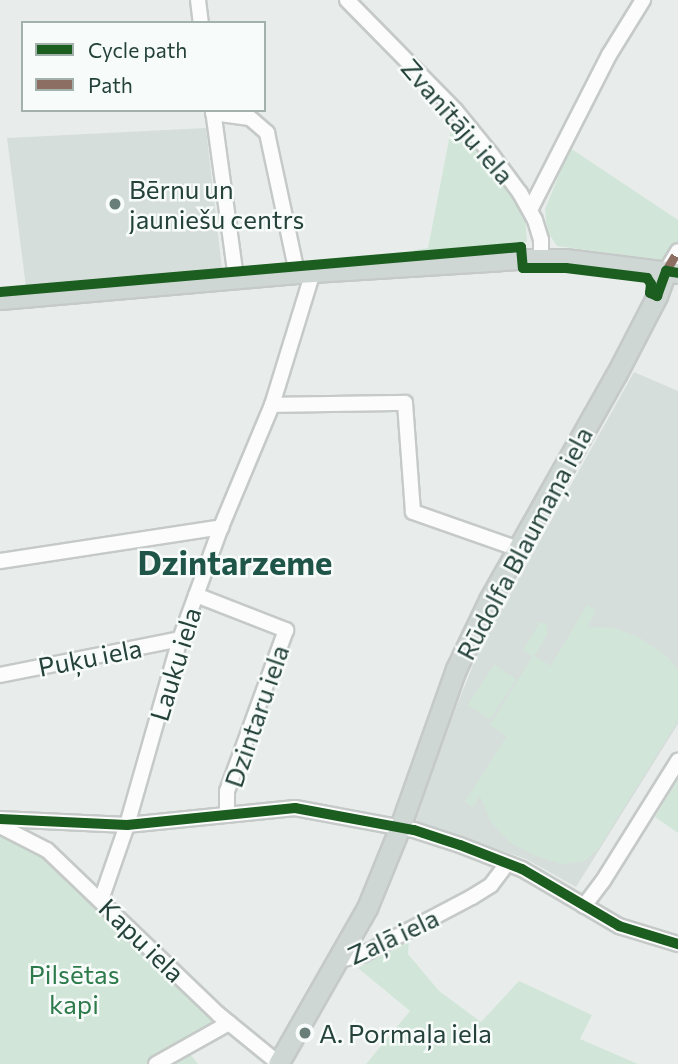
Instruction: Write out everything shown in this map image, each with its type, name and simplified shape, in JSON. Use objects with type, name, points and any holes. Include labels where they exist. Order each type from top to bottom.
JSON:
[{"type":"main road","points":[[0,301],[236,278],[541,258],[672,272]]},
{"type":"main road","name":"Rūdolfa Blaumaņa iela","points":[[339,960],[367,908],[400,827],[456,669],[516,548],[672,272]]},
{"type":"main road","name":"Zaļā iela","points":[[278,1064],[339,960]]},
{"type":"street","points":[[198,0],[201,21]]},
{"type":"street","name":"Zvanītāju iela","points":[[347,0],[473,130],[530,210],[541,240],[541,258]]},
{"type":"street","points":[[530,210],[609,55],[643,0]]},
{"type":"street","points":[[236,278],[213,112],[250,118],[267,133],[305,273]]},
{"type":"street","name":"Rūdolfa Blaumaņa iela","points":[[672,272],[678,251]]},
{"type":"street","name":"Lauku iela","points":[[102,900],[127,825],[180,639],[220,527],[272,405],[305,273]]},
{"type":"street","points":[[272,405],[405,403],[413,512],[516,548]]},
{"type":"street","points":[[0,561],[220,527]]},
{"type":"street","name":"Dzintaru iela","points":[[196,595],[286,630],[227,791],[227,815]]},
{"type":"street","name":"Puķu iela","points":[[0,675],[180,639]]},
{"type":"street","points":[[584,906],[603,881],[658,787],[678,761]]},
{"type":"street","points":[[0,819],[127,825],[295,808],[400,827],[507,863],[536,876],[618,926],[678,944]]},
{"type":"street","name":"Kapu iela","points":[[0,826],[47,850],[229,1023],[278,1064]]},
{"type":"street","name":"Zaļā iela","points":[[339,960],[362,955],[472,897],[491,885],[507,863]]},
{"type":"street","points":[[156,1064],[229,1023]]},
{"type":"shaded area","name":"Bērnu un jauniešu centrs","points":[[206,128],[222,269],[26,287],[7,138]]},
{"type":"shaded area","points":[[634,372],[678,391],[678,724],[576,887],[526,859],[416,821],[440,747],[480,648]]},
{"type":"green space","points":[[453,119],[496,172],[525,217],[527,242],[414,255],[414,250],[428,248]]},
{"type":"green space","points":[[570,148],[678,220],[678,243],[670,257],[666,260],[653,259],[557,246],[547,231],[545,209]]},
{"type":"green space","points":[[587,605],[596,610],[587,627],[615,628],[640,638],[665,655],[678,669],[678,720],[597,850],[584,861],[562,864],[534,855],[510,842],[491,822],[480,796],[473,807],[465,802],[507,736],[490,725],[533,656],[523,650],[540,622],[547,625],[547,634],[534,656],[551,666]]},
{"type":"green space","points":[[494,665],[516,679],[490,719],[468,705]]},
{"type":"green space","points":[[678,779],[678,833],[655,817]]},
{"type":"green space","name":"Pilsētas kapi","points":[[0,837],[24,845],[54,866],[218,1023],[182,1044],[198,1064],[0,1064]]},
{"type":"green space","points":[[409,941],[408,954],[439,991],[481,1022],[519,981],[592,1015],[580,1039],[638,1064],[366,1064],[410,1011],[358,968]]},
{"type":"marked path","points":[[666,271],[678,251]]},
{"type":"cycle path","points":[[0,292],[521,247],[523,268],[566,268],[647,278],[651,284],[650,293],[657,296],[666,271],[678,273]]},
{"type":"cycle path","points":[[0,819],[127,825],[295,808],[414,830],[460,845],[522,869],[619,926],[678,944]]},
{"type":"place","name":"Bērnu un jauniešu centrs","points":[[115,204]]},
{"type":"place","name":"A. Pormaļa iela","points":[[305,1033]]},
{"type":"district","name":"Dzintarzeme","points":[[235,562]]}]
